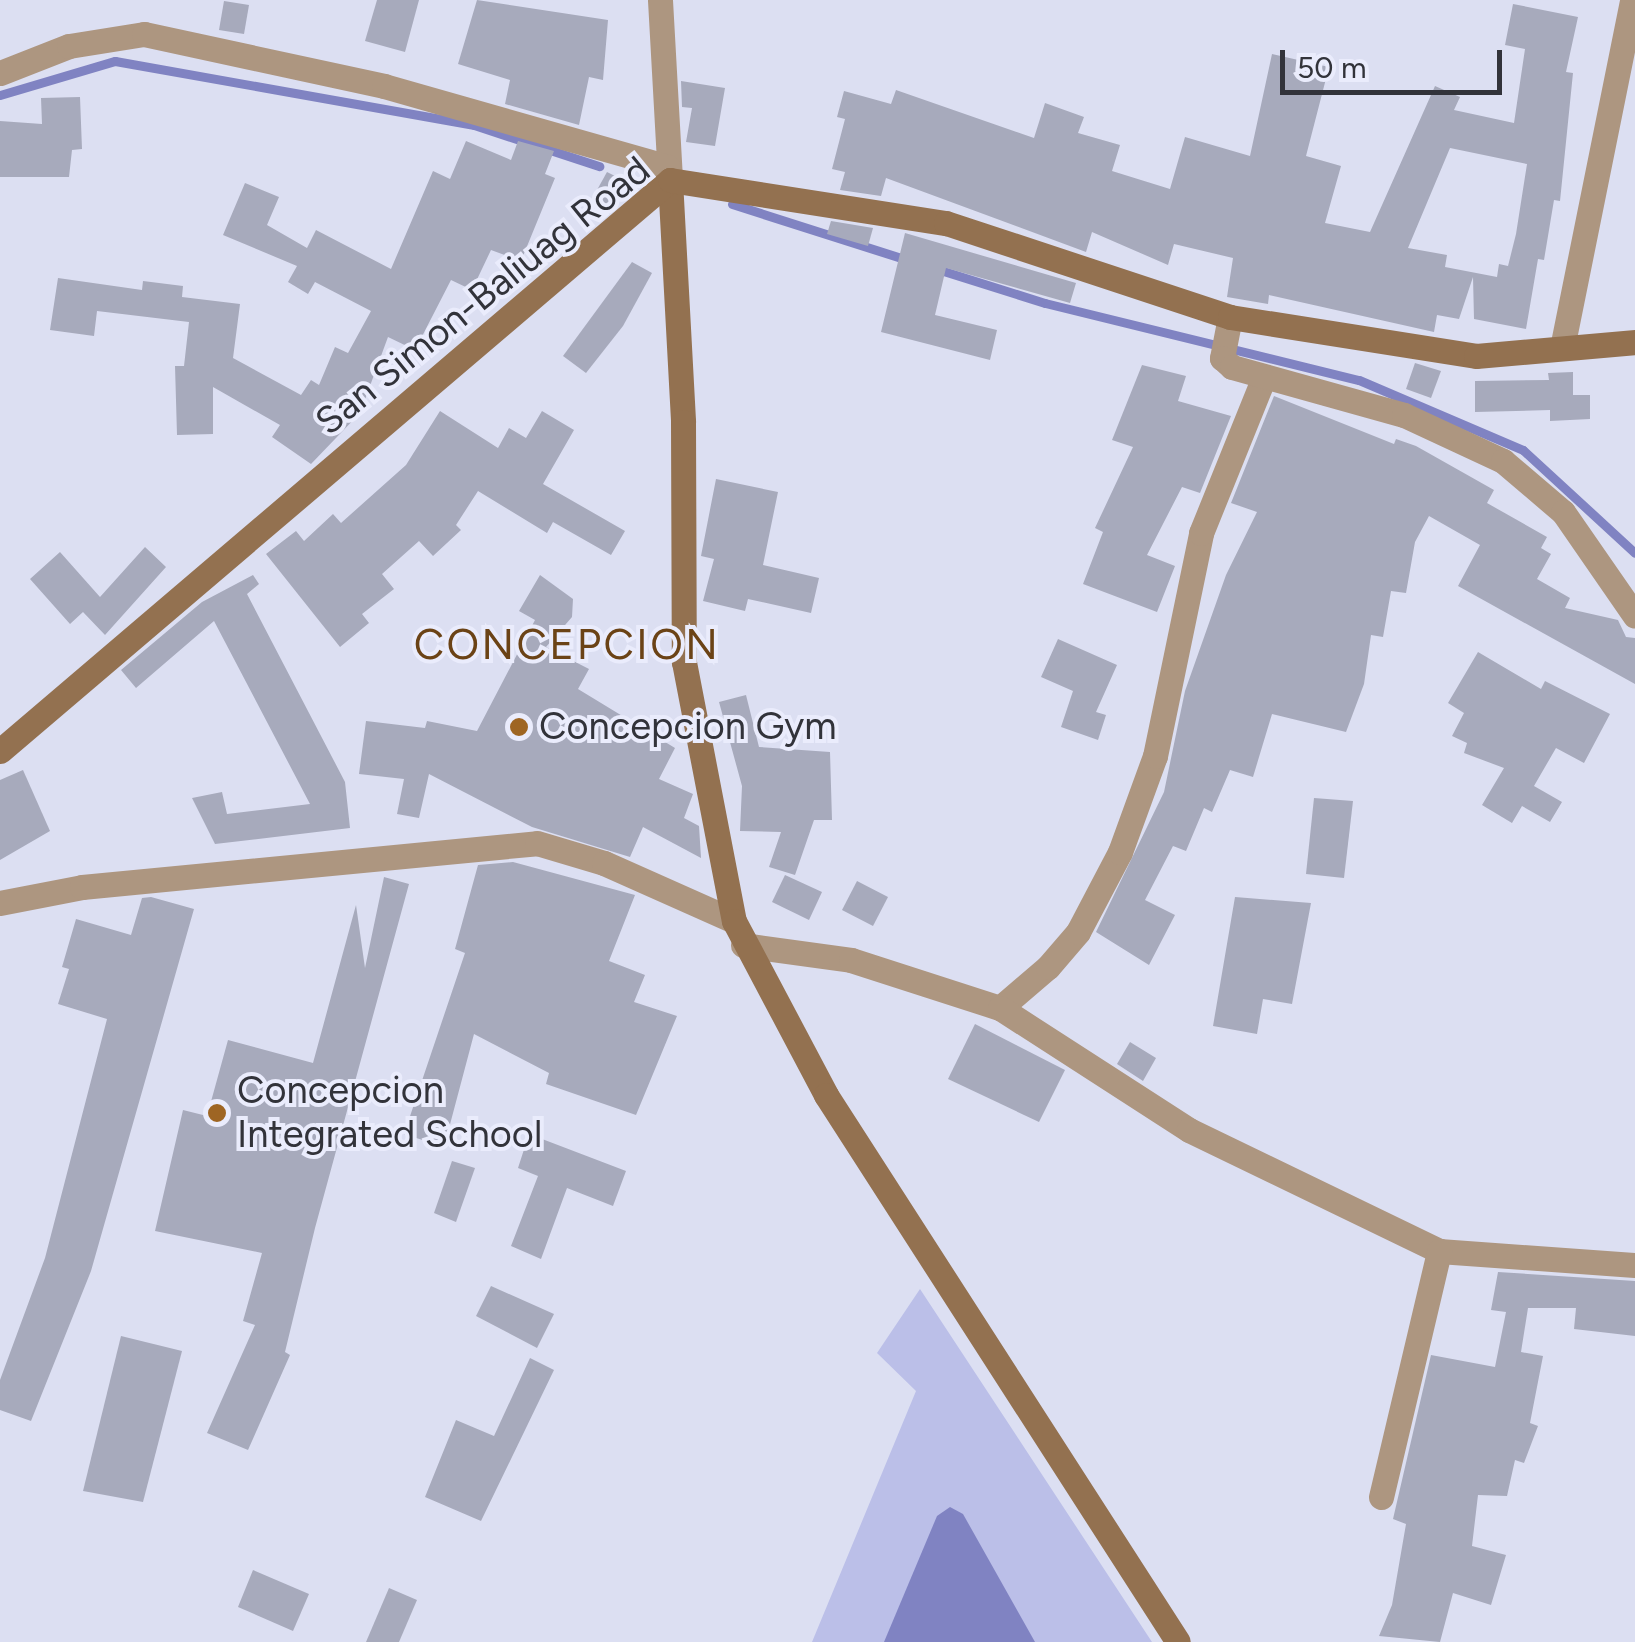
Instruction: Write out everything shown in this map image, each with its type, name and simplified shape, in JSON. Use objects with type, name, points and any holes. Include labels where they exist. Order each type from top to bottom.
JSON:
[{"type":"main road","name":"San Simon-Baliuag Road","points":[[0,751],[669,173],[946,223],[1230,317],[1476,356],[1635,342]]},
{"type":"main road","points":[[669,173],[684,422],[684,662],[738,933],[826,1096],[1178,1642]]},
{"type":"street","points":[[0,73],[69,46],[144,34],[384,86],[669,173],[660,0]]},
{"type":"street","points":[[1562,348],[1632,0]]},
{"type":"street","points":[[1230,317],[1222,358],[1264,377],[1404,415],[1503,461],[1563,512],[1635,616]]},
{"type":"street","points":[[1000,1008],[1078,932],[1120,852],[1155,756],[1202,533],[1264,377]]},
{"type":"street","points":[[0,903],[82,887],[538,843],[604,863],[738,933],[851,960],[1000,1008],[1189,1130],[1439,1251],[1635,1265]]},
{"type":"street","points":[[1381,1498],[1439,1251]]},
{"type":"shaded area","points":[[920,1289],[1152,1642],[812,1642],[916,1391],[877,1353]]},
{"type":"shaded area","points":[[950,1507],[963,1514],[1035,1642],[884,1642],[937,1516]]},
{"type":"building","points":[[377,0],[419,0],[405,52],[365,41]]},
{"type":"building","points":[[477,0],[608,20],[603,80],[589,77],[579,125],[505,104],[510,80],[458,64]]},
{"type":"building","points":[[224,1],[249,5],[244,34],[219,30]]},
{"type":"building","points":[[1513,4],[1578,17],[1566,72],[1573,73],[1560,201],[1554,200],[1544,260],[1538,259],[1526,329],[1474,319],[1473,277],[1459,319],[1437,315],[1434,332],[1269,295],[1268,304],[1227,297],[1233,258],[1174,244],[1168,265],[1092,232],[1086,252],[886,178],[881,196],[840,190],[845,172],[832,169],[845,119],[837,117],[844,91],[891,104],[896,90],[1034,138],[1045,103],[1084,117],[1078,133],[1120,145],[1112,171],[1170,189],[1185,137],[1250,156],[1272,54],[1329,67],[1306,156],[1341,166],[1325,223],[1370,232],[1435,86],[1460,97],[1454,110],[1514,123],[1525,49],[1505,45]],"holes":[[[1450,148],[1527,164],[1508,266],[1499,264],[1497,277],[1445,267],[1447,255],[1408,248]]]},
{"type":"building","points":[[681,81],[725,88],[715,146],[686,142],[692,108],[682,107]]},
{"type":"building","points":[[80,97],[82,149],[72,150],[69,177],[0,177],[0,121],[42,124],[41,98]]},
{"type":"building","points":[[466,141],[511,160],[518,141],[554,151],[545,174],[555,178],[521,261],[491,250],[472,290],[451,280],[415,350],[388,337],[360,413],[311,464],[272,437],[280,425],[213,387],[213,434],[177,435],[175,366],[184,366],[189,322],[97,311],[94,336],[50,330],[58,278],[142,290],[143,281],[183,286],[182,297],[240,304],[233,358],[301,395],[311,380],[319,385],[335,347],[348,353],[371,311],[315,282],[308,294],[288,282],[297,266],[223,235],[245,183],[279,197],[267,225],[307,248],[316,230],[391,269],[433,171],[450,179]]},
{"type":"building","points":[[607,172],[635,186],[611,209],[592,199]]},
{"type":"building","points":[[831,221],[873,228],[868,246],[827,234]]},
{"type":"building","points":[[905,233],[1076,283],[1070,303],[946,268],[935,315],[997,330],[990,360],[881,332]]},
{"type":"building","points":[[632,262],[652,273],[623,326],[586,373],[563,356]]},
{"type":"building","points":[[1415,363],[1441,371],[1431,398],[1406,389]]},
{"type":"building","points":[[1142,365],[1186,376],[1178,401],[1231,416],[1200,493],[1182,487],[1147,555],[1175,566],[1157,612],[1083,584],[1103,532],[1095,528],[1133,447],[1112,440]]},
{"type":"building","points":[[1573,372],[1573,395],[1590,395],[1590,419],[1550,421],[1550,410],[1475,412],[1475,381],[1549,380],[1548,373]]},
{"type":"building","points":[[1274,396],[1394,444],[1396,439],[1416,446],[1494,490],[1487,503],[1547,537],[1541,548],[1551,554],[1537,579],[1570,598],[1565,608],[1618,620],[1626,637],[1635,638],[1635,684],[1458,586],[1480,545],[1429,516],[1415,542],[1406,593],[1391,591],[1383,637],[1371,635],[1364,684],[1346,732],[1272,714],[1253,777],[1230,770],[1212,812],[1204,808],[1186,851],[1173,846],[1145,900],[1175,915],[1149,965],[1096,932],[1164,792],[1185,691],[1226,575],[1257,512],[1231,503]]},
{"type":"building","points":[[440,411],[498,448],[509,428],[526,438],[542,411],[574,430],[543,484],[625,531],[611,555],[553,522],[547,533],[478,491],[456,525],[461,530],[433,556],[419,541],[382,574],[394,589],[362,614],[369,623],[340,647],[266,554],[296,531],[304,541],[333,514],[341,523],[406,465]]},
{"type":"building","points":[[716,479],[778,492],[763,565],[819,578],[811,613],[748,599],[745,611],[703,601],[714,559],[701,556]]},
{"type":"building","points":[[145,547],[166,567],[105,635],[83,612],[70,624],[30,579],[60,552],[100,597]]},
{"type":"building","points":[[253,575],[259,584],[247,594],[345,782],[350,828],[215,844],[192,798],[222,792],[227,814],[310,804],[214,621],[136,688],[121,670],[202,602]]},
{"type":"building","points":[[540,575],[573,599],[572,617],[546,647],[589,669],[578,689],[675,748],[659,779],[693,794],[684,818],[699,826],[701,858],[643,827],[630,857],[532,827],[429,774],[419,818],[397,814],[404,779],[359,774],[366,721],[425,728],[427,721],[477,731],[535,620],[519,611]]},
{"type":"building","points":[[1058,639],[1117,665],[1096,712],[1106,715],[1098,740],[1061,727],[1073,691],[1041,677]]},
{"type":"building","points":[[1478,652],[1541,689],[1545,681],[1610,714],[1584,763],[1556,748],[1534,786],[1562,802],[1550,822],[1522,806],[1512,823],[1482,805],[1504,768],[1464,753],[1467,743],[1452,736],[1464,713],[1448,703]]},
{"type":"building","points":[[746,695],[759,747],[830,752],[832,820],[814,820],[795,875],[769,867],[781,832],[740,831],[742,786],[719,702]]},
{"type":"building","points":[[23,770],[50,831],[0,860],[0,780]]},
{"type":"building","points":[[1314,798],[1353,801],[1344,878],[1306,874]]},
{"type":"building","points":[[513,862],[635,895],[609,961],[645,975],[634,1002],[677,1016],[636,1115],[546,1084],[549,1073],[474,1034],[444,1147],[404,1134],[465,953],[455,949],[478,865]]},
{"type":"building","points":[[785,875],[822,892],[809,920],[772,902]]},
{"type":"building","points":[[384,877],[409,884],[315,1228],[285,1352],[290,1355],[248,1450],[207,1433],[255,1325],[243,1321],[262,1253],[155,1231],[183,1110],[207,1116],[228,1040],[313,1063],[356,905],[365,968]]},
{"type":"building","points":[[857,881],[888,897],[873,926],[842,910]]},
{"type":"building","points":[[1235,897],[1311,903],[1292,1004],[1263,999],[1257,1034],[1213,1026]]},
{"type":"building","points":[[142,898],[194,909],[91,1271],[31,1421],[0,1410],[0,1380],[45,1258],[107,1019],[58,1004],[69,969],[62,967],[76,919],[131,935]]},
{"type":"building","points":[[975,1024],[1065,1070],[1039,1122],[948,1079]]},
{"type":"building","points":[[1130,1042],[1156,1058],[1143,1081],[1117,1064]]},
{"type":"building","points":[[529,1134],[626,1171],[613,1206],[567,1188],[541,1259],[511,1246],[538,1176],[518,1168]]},
{"type":"building","points":[[452,1161],[475,1168],[456,1222],[434,1213]]},
{"type":"building","points":[[1498,1272],[1635,1281],[1635,1336],[1574,1329],[1576,1308],[1528,1308],[1521,1352],[1543,1356],[1530,1423],[1538,1426],[1524,1463],[1515,1460],[1507,1496],[1478,1495],[1472,1546],[1506,1555],[1491,1605],[1453,1593],[1440,1642],[1379,1636],[1392,1605],[1406,1524],[1393,1519],[1431,1355],[1495,1367],[1506,1312],[1491,1310]]},
{"type":"building","points":[[491,1286],[554,1314],[537,1348],[476,1316]]},
{"type":"building","points":[[121,1336],[182,1351],[143,1502],[83,1491]]},
{"type":"building","points":[[530,1358],[554,1370],[481,1521],[425,1497],[456,1420],[494,1436]]},
{"type":"building","points":[[253,1570],[309,1594],[293,1631],[238,1607]]},
{"type":"building","points":[[389,1588],[417,1600],[399,1642],[366,1642]]},
{"type":"waterway","points":[[0,95],[115,61],[474,125],[599,166]]},
{"type":"waterway","points":[[732,204],[908,260]]},
{"type":"waterway","points":[[937,269],[1045,303],[1359,380],[1523,450],[1635,553]]},
{"type":"place","name":"Concepcion Gym","points":[[519,727]]},
{"type":"place","name":"Concepcion Integrated School","points":[[217,1113]]},
{"type":"district","name":"CONCEPCION","points":[[567,645]]}]
